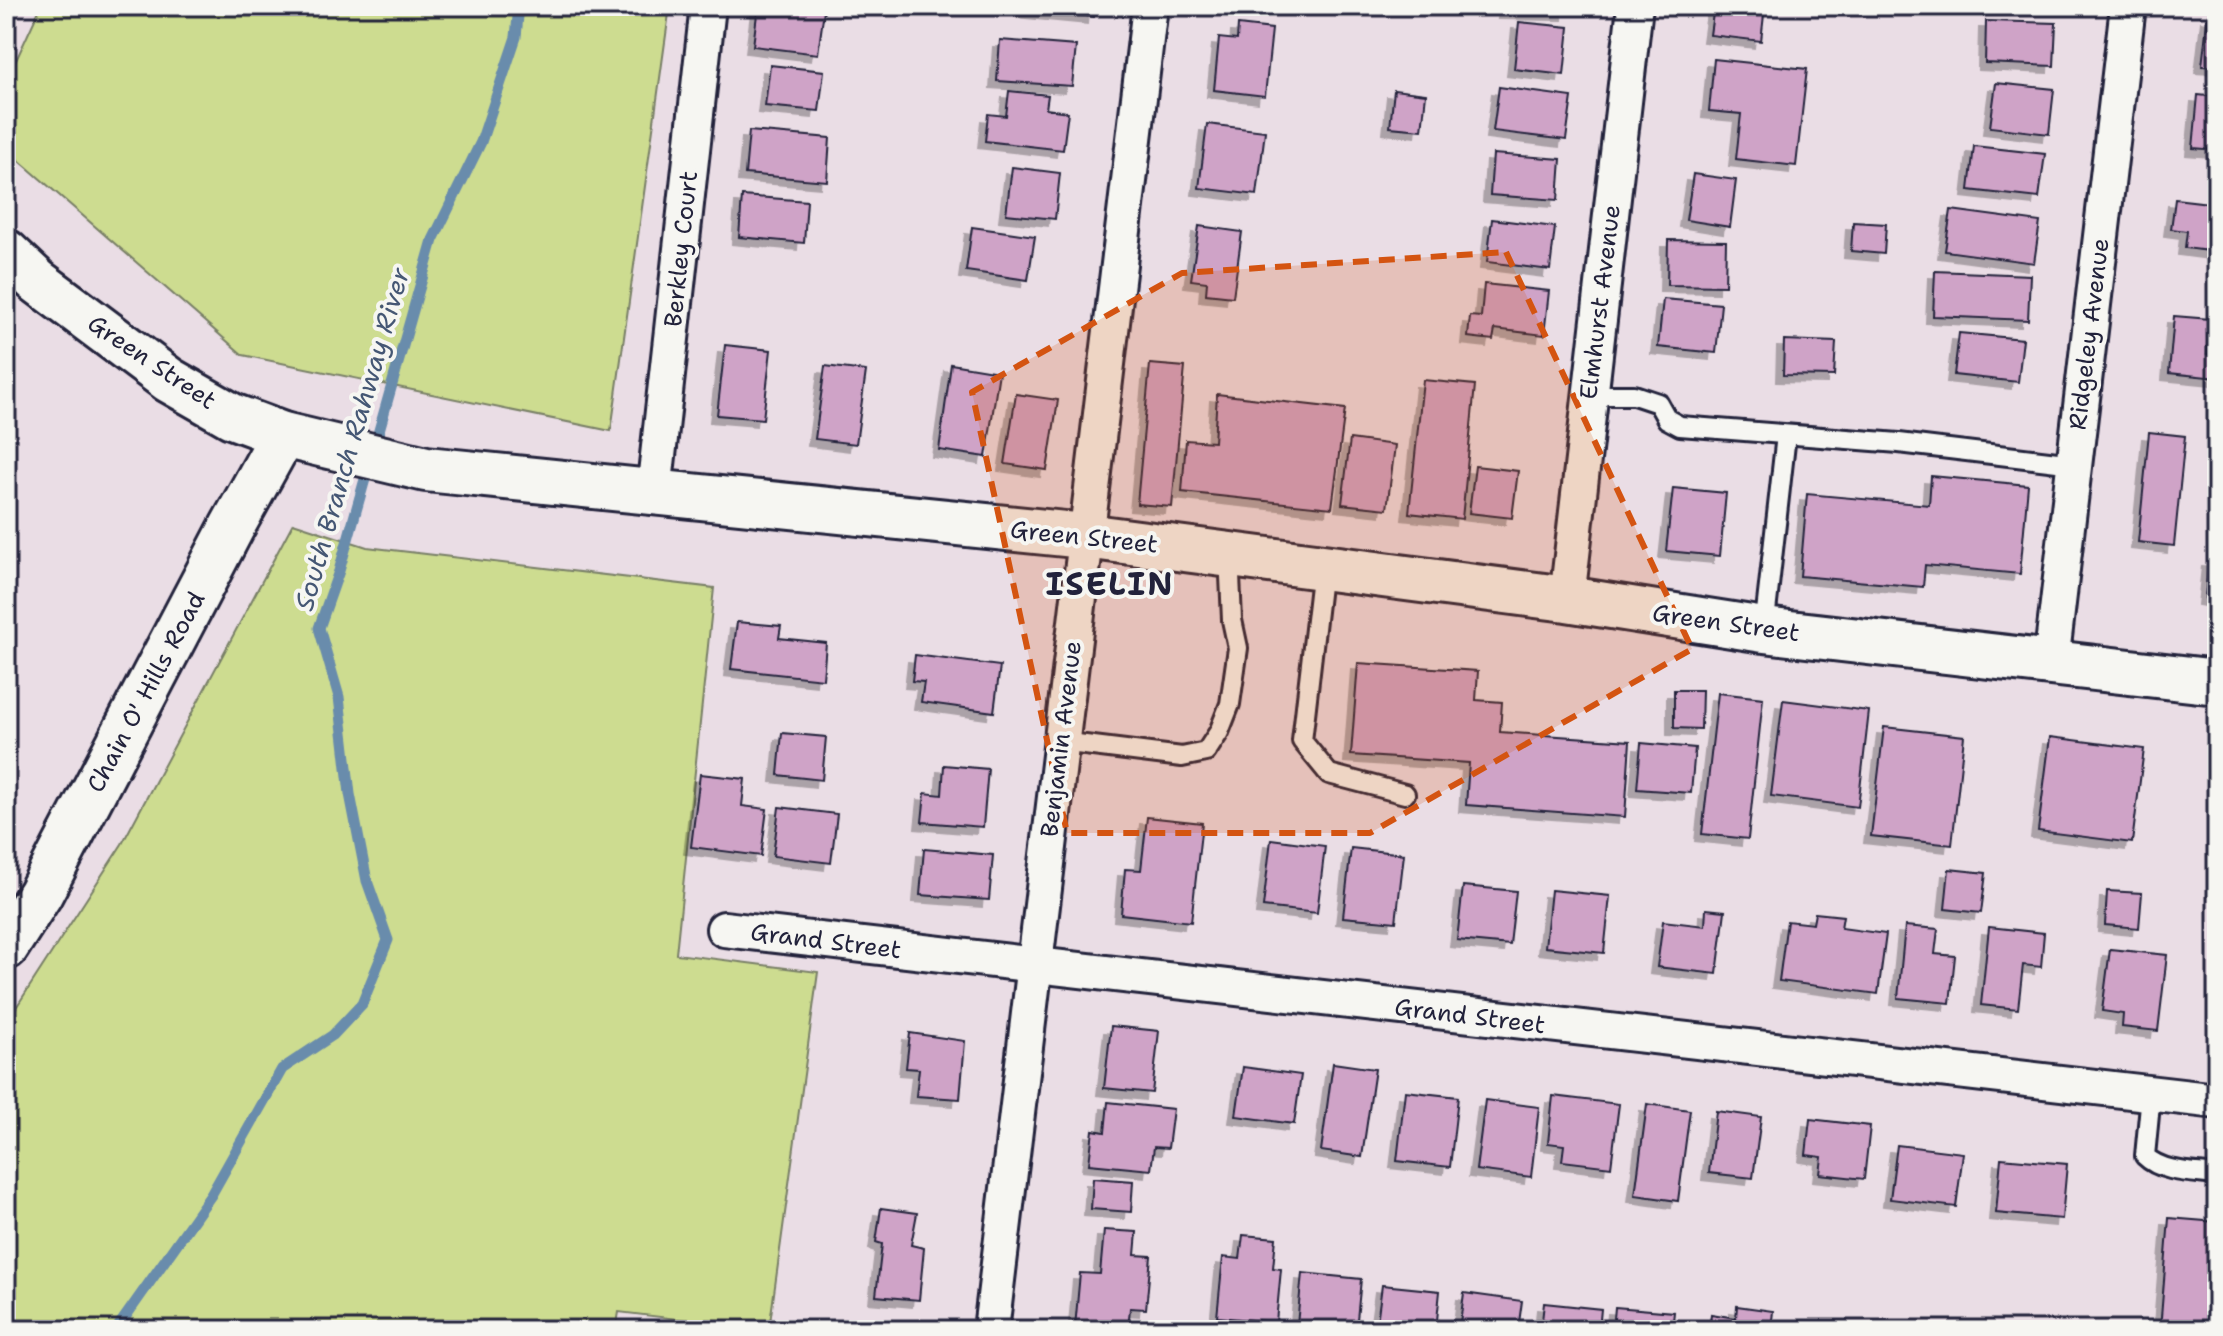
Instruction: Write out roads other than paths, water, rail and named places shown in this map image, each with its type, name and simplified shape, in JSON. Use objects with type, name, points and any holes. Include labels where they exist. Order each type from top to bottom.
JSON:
[{"type":"street","name":"Berkley Court","points":[[654,492],[708,6]]},
{"type":"street","name":"Benjamin Avenue","points":[[991,1330],[1150,6]]},
{"type":"street","name":"Elmhurst Avenue","points":[[1567,599],[1635,6]]},
{"type":"street","name":"Ridgeley Avenue","points":[[2051,663],[2128,6]]},
{"type":"street","name":"Green Street","points":[[6,252],[37,281],[169,380],[232,416],[332,449],[426,469],[1085,536],[1567,599],[1764,630],[2217,682]]},
{"type":"street","name":"Chain O' Hills Road","points":[[6,947],[40,894],[283,435]]},
{"type":"street","name":"Grand Street","points":[[724,929],[2217,1101]]},
{"type":"lane","points":[[1589,395],[1634,395],[1658,403],[1667,419],[1680,426],[1899,443],[2074,464]]},
{"type":"lane","points":[[1764,630],[1786,435]]},
{"type":"lane","points":[[1061,742],[1182,757],[1206,752],[1219,732],[1230,704],[1238,648],[1232,620],[1229,554]]},
{"type":"lane","points":[[1322,568],[1302,741],[1329,774],[1405,794]]},
{"type":"lane","points":[[2151,1094],[2145,1156],[2155,1164],[2168,1168],[2217,1175]]},
{"type":"waterway","name":"South Branch Rahway River","points":[[374,448],[433,240],[481,142],[516,37],[519,6]]},
{"type":"waterway","name":"South Branch Rahway River","points":[[116,1330],[211,1195],[282,1069],[333,1035],[362,1004],[388,940],[367,881],[350,794],[339,697],[319,628],[339,571],[369,465]]},
{"type":"district","name":"ISELIN","points":[[1110,584]]}]
